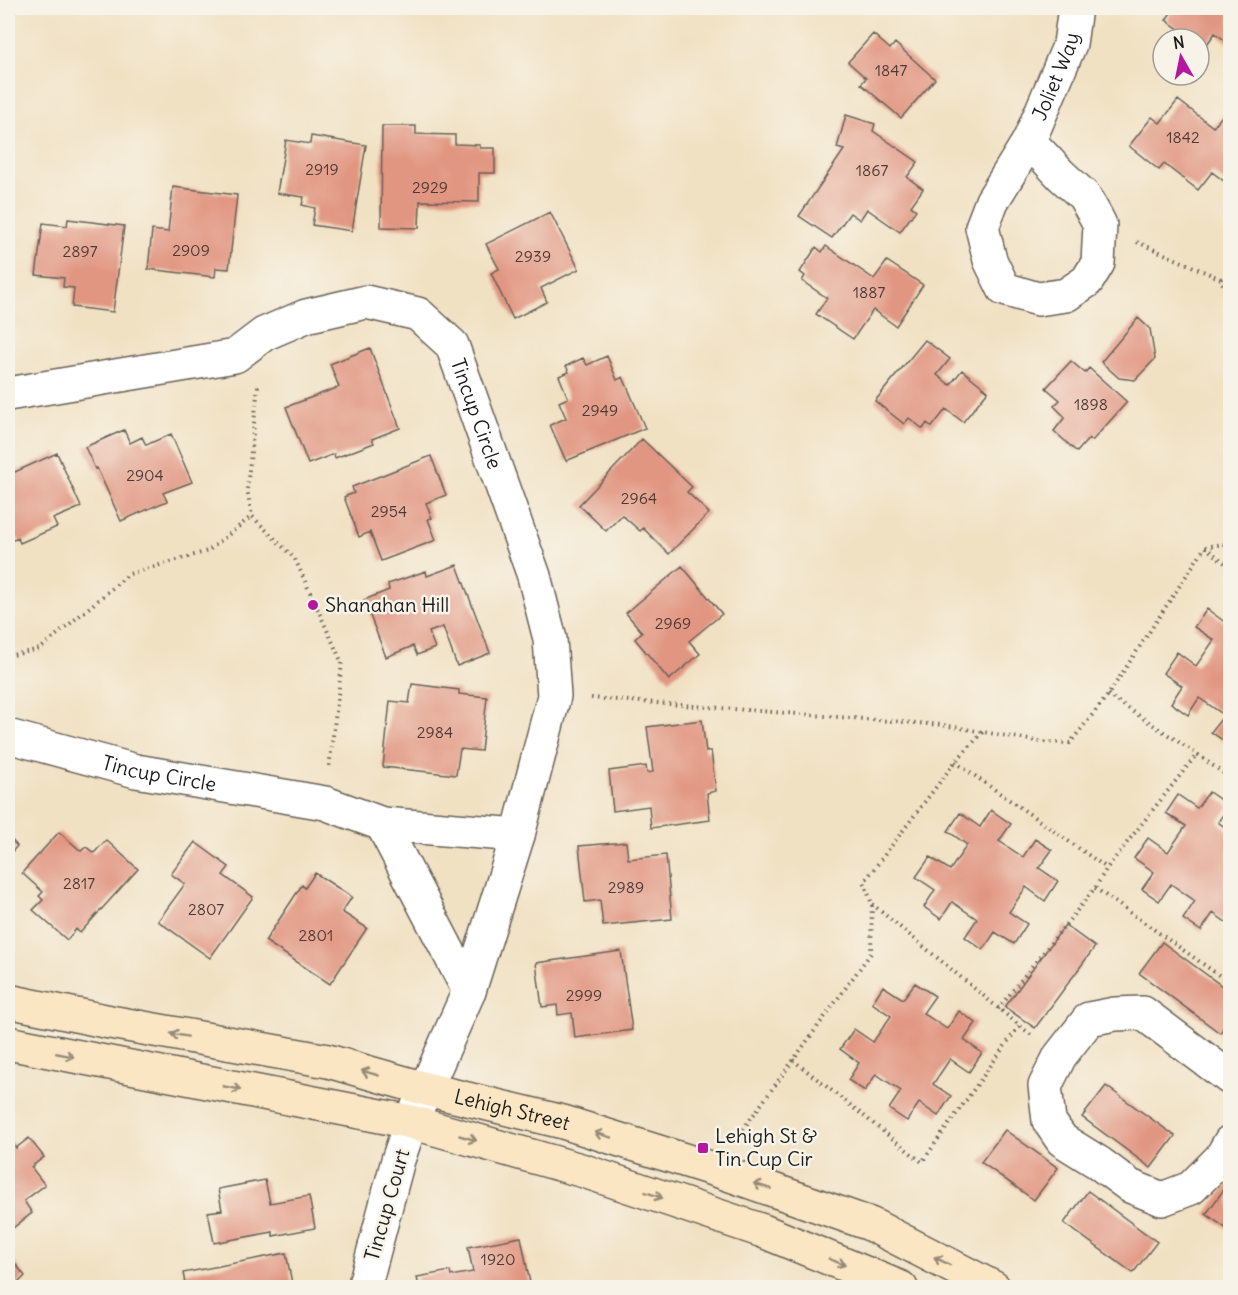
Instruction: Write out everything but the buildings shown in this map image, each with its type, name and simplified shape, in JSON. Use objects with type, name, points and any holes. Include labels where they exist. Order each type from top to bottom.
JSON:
[{"type":"street","name":"Joliet Way","points":[[1029,141],[1084,196],[1100,225],[1098,263],[1087,281],[1066,295],[1038,299],[1004,289],[990,260],[982,227],[992,201],[1029,141],[1070,44],[1075,8]]},
{"type":"street","name":"Tincup Circle","points":[[8,394],[235,356],[264,334],[306,316],[366,302],[418,314],[452,345],[534,576],[550,639],[554,696],[518,835],[469,991],[411,1122]]},
{"type":"street","name":"Tincup Circle","points":[[8,736],[136,771],[325,803],[382,825],[518,835]]},
{"type":"street","points":[[382,825],[469,991]]},
{"type":"street","name":"Lehigh Street","points":[[8,1001],[110,1022],[328,1061],[426,1089],[563,1122],[719,1171],[870,1224],[994,1287]]},
{"type":"street","points":[[1230,1078],[1143,1013],[1115,1014],[1089,1019],[1060,1056],[1045,1086],[1049,1121],[1062,1140],[1130,1186],[1162,1199],[1191,1188],[1221,1158],[1230,1142]]},
{"type":"street","name":"Lehigh Street","points":[[8,1043],[411,1122],[618,1182],[763,1232],[901,1287]]},
{"type":"street","name":"Tincup Court","points":[[364,1287],[398,1160],[411,1122]]},
{"type":"path","points":[[1137,242],[1221,279],[1230,304]]},
{"type":"path","points":[[1221,279],[1230,272]]},
{"type":"path","points":[[264,334],[247,489],[252,516],[295,559],[342,663],[325,803]]},
{"type":"path","points":[[8,656],[40,649],[129,574],[208,551],[252,516]]},
{"type":"path","points":[[587,698],[942,725],[1042,742],[1070,743],[1108,694],[1205,547],[1230,543]]},
{"type":"path","points":[[1205,547],[1230,567]]},
{"type":"path","points":[[1108,694],[1230,778]]},
{"type":"path","points":[[719,1171],[735,1140],[871,953],[872,904],[864,882],[955,762],[984,731]]},
{"type":"path","points":[[998,1009],[1095,888],[1107,868],[1197,754]]},
{"type":"path","points":[[955,762],[1107,868]]},
{"type":"path","points":[[1095,888],[1230,983]]},
{"type":"path","points":[[872,904],[1036,1039]]},
{"type":"path","points":[[793,1060],[922,1162],[1019,1026]]},
{"type":"place","name":"Shanahan Hill","points":[[313,605]]},
{"type":"place","name":"Lehigh St & Tin Cup Cir","points":[[703,1148]]}]
